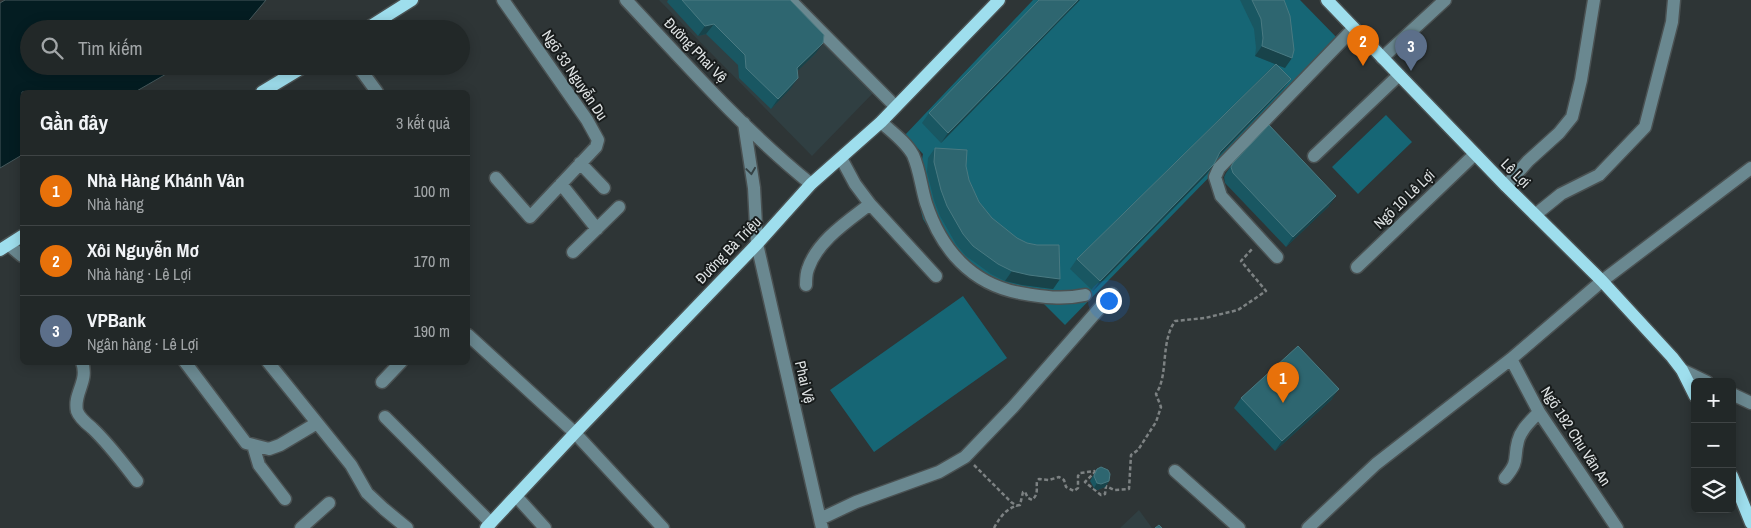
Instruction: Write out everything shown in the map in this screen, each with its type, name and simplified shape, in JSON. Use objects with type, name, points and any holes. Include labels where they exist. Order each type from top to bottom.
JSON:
[{"type":"main road","points":[[380,20],[412,0]]},
{"type":"main road","name":"Đường Bà Triệu","points":[[489,525],[812,184],[881,122],[999,0]]},
{"type":"main road","name":"Lê Lợi","points":[[1327,0],[1506,186],[1602,281],[1682,370],[1691,388]]},
{"type":"main road","points":[[265,90],[290,75]]},
{"type":"main road","points":[[5,247],[20,237]]},
{"type":"main road","points":[[1736,486],[1751,523]]},
{"type":"street","name":"Ngõ 33 Nguyễn Du","points":[[496,178],[530,217],[596,147],[598,140],[594,131],[503,0]]},
{"type":"street","name":"Đường Phai Vệ","points":[[626,0],[744,123],[794,170],[812,184]]},
{"type":"street","points":[[790,0],[895,106]]},
{"type":"street","points":[[1382,58],[1445,0]]},
{"type":"street","points":[[1506,186],[1528,161],[1559,133],[1572,117],[1581,80],[1594,0]]},
{"type":"street","points":[[1535,215],[1561,194],[1599,175],[1645,127],[1672,22],[1674,0]]},
{"type":"street","points":[[1277,257],[1221,196],[1215,177],[1219,168],[1354,28]]},
{"type":"street","points":[[365,75],[376,90]]},
{"type":"street","points":[[1314,156],[1399,75]]},
{"type":"street","points":[[881,122],[912,153],[919,169],[926,201],[936,230],[945,245],[966,268],[989,283],[1014,292],[1052,298],[1072,298],[1085,295]]},
{"type":"street","points":[[744,123],[754,188],[757,244]]},
{"type":"street","name":"Ngõ 10 Lê Lợi","points":[[1357,267],[1475,154]]},
{"type":"street","points":[[841,158],[855,184],[870,204],[936,276]]},
{"type":"street","points":[[580,163],[604,188]]},
{"type":"street","points":[[1308,528],[1376,464],[1511,359],[1602,281],[1751,168]]},
{"type":"street","points":[[561,184],[597,229]]},
{"type":"street","points":[[806,285],[807,270],[815,254],[829,238],[870,204]]},
{"type":"street","points":[[573,252],[619,207]]},
{"type":"street","name":"Phai Vệ","points":[[757,244],[821,524]]},
{"type":"street","points":[[5,247],[20,255]]},
{"type":"street","points":[[821,524],[856,502],[939,472],[966,457],[1112,294]]},
{"type":"street","points":[[470,337],[575,433],[663,528]]},
{"type":"street","name":"Ngõ 192 Chu Văn An","points":[[1511,359],[1539,412],[1617,528]]},
{"type":"street","points":[[83,365],[85,370],[84,379],[76,400],[78,413],[100,436],[137,481]]},
{"type":"street","points":[[187,365],[246,443],[269,449],[280,445],[317,423]]},
{"type":"street","points":[[270,365],[351,465],[367,492],[407,528]]},
{"type":"street","points":[[382,382],[398,365]]},
{"type":"street","points":[[1682,370],[1699,378]]},
{"type":"street","points":[[1736,396],[1751,403]]},
{"type":"street","points":[[1506,478],[1514,468],[1518,441],[1521,434],[1539,412]]},
{"type":"street","points":[[385,417],[489,525]]},
{"type":"street","points":[[253,445],[259,465],[285,499]]},
{"type":"street","points":[[1175,471],[1238,528]]},
{"type":"street","points":[[516,496],[545,528]]},
{"type":"street","points":[[301,528],[329,503]]},
{"type":"path","points":[[994,528],[1000,517],[1022,502],[1023,492],[1032,500],[1035,498],[1038,490],[1037,481],[1042,478],[1049,480],[1059,477],[1064,480],[1066,487],[1074,491],[1078,488],[1078,476],[1080,473],[1096,471],[1085,482],[1101,495],[1104,494],[1106,486],[1114,490],[1129,490],[1132,455],[1138,450],[1152,429],[1161,411],[1156,394],[1160,387],[1165,352],[1172,326],[1175,321],[1205,318],[1238,310],[1266,291],[1241,261],[1261,240]]},
{"type":"path","points":[[966,457],[1017,506]]},
{"type":"shaded area","points":[[5,0],[266,0],[249,20],[20,20],[20,75],[164,75],[138,90],[20,90],[20,156],[0,168],[0,3]]},
{"type":"shaded area","points":[[659,0],[786,0],[875,91],[812,156]]},
{"type":"shaded area","points":[[1033,0],[1300,0],[1341,42],[1065,325],[1044,304],[1023,300],[974,281],[947,257],[923,219],[916,191],[923,154],[905,135]]},
{"type":"shaded area","points":[[1386,115],[1412,142],[1358,194],[1332,167]]},
{"type":"shaded area","points":[[963,296],[1007,358],[874,452],[830,390]]},
{"type":"shaded area","points":[[1139,510],[1152,528],[1120,528]]},
{"type":"building","points":[[682,0],[790,0],[824,35],[823,43],[797,68],[798,78],[778,99],[746,68],[745,55],[714,24],[705,26]]},
{"type":"building","points":[[1039,0],[1078,0],[948,133],[929,113]]},
{"type":"building","points":[[1252,0],[1284,0],[1290,16],[1294,50],[1292,58],[1262,46],[1261,19]]},
{"type":"building","points":[[1276,64],[1291,79],[1220,152],[1214,164],[1100,281],[1077,259]]},
{"type":"building","points":[[1269,125],[1336,196],[1293,237],[1233,173],[1231,167]]},
{"type":"building","points":[[935,148],[967,150],[966,166],[969,180],[979,202],[992,218],[1017,238],[1037,245],[1059,245],[1060,279],[1012,271],[998,264],[973,246],[963,234],[947,206],[934,162]]},
{"type":"building","points":[[1298,346],[1339,389],[1282,441],[1241,398]]},
{"type":"building","points":[[1101,467],[1108,470],[1110,474],[1109,481],[1101,484],[1097,483],[1094,476],[1097,469]]},
{"type":"place","name":"Xôi Nguyễn Mơ","points":[[1363,66]]},
{"type":"place","name":"VPBank","points":[[1411,71]]},
{"type":"place","name":"Nhà Hàng Khánh Vân","points":[[1283,403]]}]
